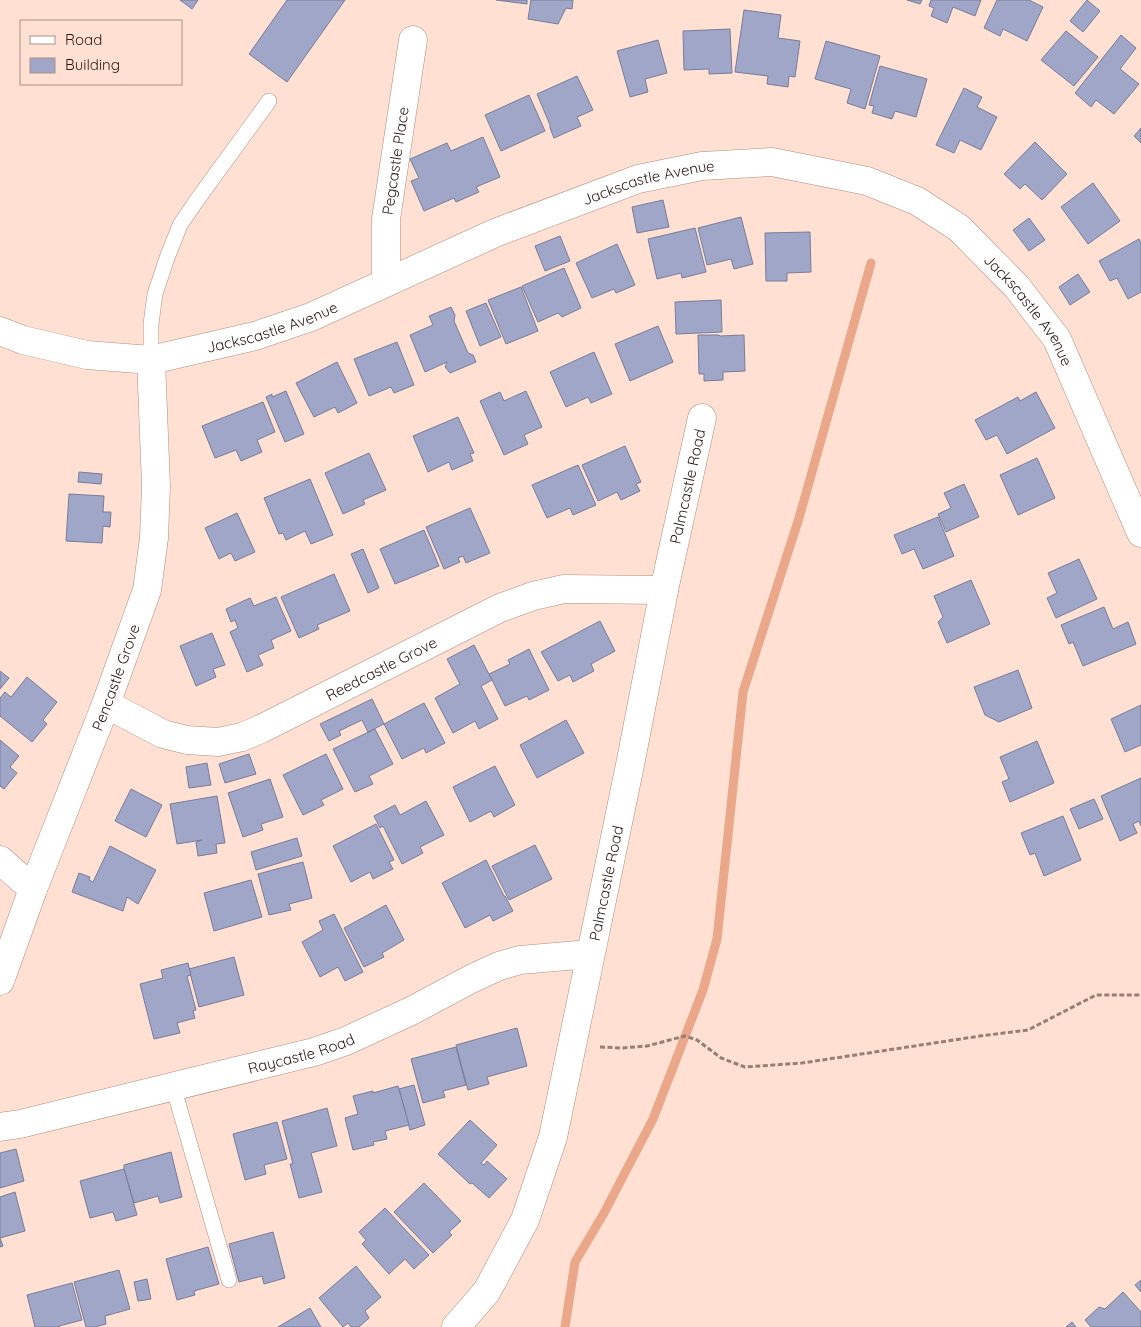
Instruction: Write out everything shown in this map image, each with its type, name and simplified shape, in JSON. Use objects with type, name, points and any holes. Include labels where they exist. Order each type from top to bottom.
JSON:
[{"type":"street","name":"Pegcastle Place","points":[[386,282],[386,219],[413,40]]},
{"type":"street","name":"Jackscastle Avenue","points":[[0,331],[23,340],[87,355],[151,360],[255,336],[311,317],[495,233],[638,179],[692,167],[772,162],[867,181],[916,201],[959,228],[1017,287],[1057,339],[1141,533]]},
{"type":"street","name":"Pencastle Grove","points":[[0,981],[33,889],[106,704],[148,590],[154,538],[156,486],[151,360]]},
{"type":"street","name":"Palmcastle Road","points":[[456,1327],[487,1291],[526,1220],[552,1137],[631,760],[664,590],[702,418]]},
{"type":"street","name":"Reedcastle Grove","points":[[106,704],[163,734],[188,740],[218,742],[242,737],[261,730],[500,608],[533,596],[564,590],[664,590]]},
{"type":"street","points":[[0,860],[33,889]]},
{"type":"street","name":"Raycastle Road","points":[[0,1127],[20,1124],[314,1052],[346,1041],[412,1011],[499,966],[520,960],[590,954]]},
{"type":"lane","points":[[151,360],[151,324],[155,294],[180,225],[269,101]]},
{"type":"lane","points":[[173,1086],[229,1280]]},
{"type":"path","points":[[571,1046],[622,1048],[647,1046],[685,1036],[697,1040],[721,1058],[745,1066],[802,1063],[1028,1030],[1096,995],[1141,995]]},
{"type":"building","points":[[180,0],[198,0],[192,9]]},
{"type":"building","points":[[287,0],[345,0],[287,82],[249,54]]},
{"type":"building","points":[[496,0],[527,0],[527,4]]},
{"type":"building","points":[[531,0],[573,0],[572,9],[566,8],[558,24],[528,19]]},
{"type":"building","points":[[907,0],[922,0],[920,4]]},
{"type":"building","points":[[931,0],[981,0],[975,16],[953,7],[947,23],[931,16],[934,8],[929,6]]},
{"type":"building","points":[[997,0],[1029,0],[1043,7],[1027,41],[1003,29],[1000,36],[984,28]]},
{"type":"building","points":[[1087,0],[1100,11],[1083,32],[1070,21]]},
{"type":"building","points":[[744,10],[781,15],[778,38],[800,41],[795,77],[789,76],[788,87],[767,84],[768,76],[735,72]]},
{"type":"building","points":[[730,29],[732,73],[709,74],[709,69],[684,70],[683,31]]},
{"type":"building","points":[[1066,31],[1098,57],[1074,86],[1041,60]]},
{"type":"building","points":[[1121,35],[1136,48],[1120,69],[1139,84],[1114,114],[1096,100],[1091,107],[1075,93]]},
{"type":"building","points":[[658,40],[667,73],[645,79],[648,92],[630,97],[617,51]]},
{"type":"building","points":[[826,41],[880,56],[865,109],[847,103],[851,89],[815,79]]},
{"type":"building","points":[[880,66],[927,79],[916,117],[895,111],[892,119],[872,113],[874,106],[869,105]]},
{"type":"building","points":[[577,76],[593,110],[577,117],[581,126],[554,138],[537,94]]},
{"type":"building","points":[[964,88],[982,97],[977,107],[997,117],[981,150],[960,140],[954,153],[936,145]]},
{"type":"building","points":[[529,95],[545,131],[501,151],[485,115]]},
{"type":"building","points":[[1141,128],[1141,143],[1134,136]]},
{"type":"building","points":[[483,137],[500,177],[476,187],[479,192],[456,202],[454,198],[424,211],[411,181],[419,178],[410,159],[447,143],[451,151]]},
{"type":"building","points":[[1035,142],[1067,174],[1042,200],[1025,184],[1020,189],[1004,174]]},
{"type":"building","points":[[1093,183],[1120,221],[1088,244],[1061,207]]},
{"type":"building","points":[[663,200],[669,227],[637,233],[632,207]]},
{"type":"building","points":[[741,217],[753,264],[734,269],[731,259],[707,265],[698,228]]},
{"type":"building","points":[[1029,218],[1045,240],[1029,251],[1013,230]]},
{"type":"building","points":[[695,228],[706,272],[682,278],[681,273],[657,279],[648,239]]},
{"type":"building","points":[[810,232],[811,272],[787,273],[787,281],[766,281],[765,233]]},
{"type":"building","points":[[560,236],[570,261],[545,271],[535,246]]},
{"type":"building","points":[[1139,239],[1141,243],[1141,292],[1128,299],[1117,278],[1110,281],[1099,261]]},
{"type":"building","points":[[617,244],[635,285],[616,293],[614,289],[592,298],[576,263]]},
{"type":"building","points":[[564,268],[581,308],[562,317],[558,313],[538,322],[522,286]]},
{"type":"building","points":[[1078,274],[1090,292],[1070,305],[1059,287]]},
{"type":"building","points":[[521,287],[538,331],[506,344],[488,300]]},
{"type":"building","points":[[721,300],[722,332],[676,334],[675,302]]},
{"type":"building","points":[[486,303],[501,337],[480,346],[466,311]]},
{"type":"building","points":[[451,307],[455,315],[454,321],[468,353],[473,355],[476,362],[450,373],[445,367],[447,362],[425,372],[410,335],[433,325],[429,316]]},
{"type":"building","points":[[658,326],[673,362],[630,381],[615,344]]},
{"type":"building","points":[[698,335],[744,335],[745,371],[723,372],[723,380],[704,381],[704,374],[699,374]]},
{"type":"building","points":[[397,342],[414,385],[394,393],[391,387],[369,396],[354,359]]},
{"type":"building","points":[[594,352],[612,394],[591,403],[588,397],[566,407],[550,372]]},
{"type":"building","points":[[337,362],[357,403],[338,413],[335,407],[314,417],[296,383]]},
{"type":"building","points":[[286,391],[304,434],[285,442],[266,397],[272,394],[272,397]]},
{"type":"building","points":[[526,391],[542,427],[524,435],[528,444],[504,455],[480,401],[500,392],[504,401]]},
{"type":"building","points":[[1036,392],[1055,428],[1007,454],[997,435],[986,440],[975,420],[1018,397],[1020,401]]},
{"type":"building","points":[[263,402],[275,432],[257,440],[262,452],[241,461],[236,450],[215,458],[202,426]]},
{"type":"building","points":[[458,417],[474,453],[470,454],[473,461],[452,470],[449,462],[428,472],[413,436]]},
{"type":"building","points":[[625,446],[641,482],[636,484],[640,491],[621,500],[617,492],[598,501],[582,465]]},
{"type":"building","points":[[369,453],[386,490],[363,500],[365,504],[343,514],[325,473]]},
{"type":"building","points":[[1037,458],[1055,498],[1018,515],[1000,475]]},
{"type":"building","points":[[578,465],[596,505],[573,515],[570,508],[547,518],[532,485]]},
{"type":"building","points":[[79,472],[102,474],[101,484],[78,482]]},
{"type":"building","points":[[310,479],[333,535],[311,544],[305,531],[286,540],[283,533],[279,534],[264,498]]},
{"type":"building","points":[[964,484],[979,517],[946,532],[938,514],[951,508],[944,493]]},
{"type":"building","points":[[69,494],[104,496],[103,512],[111,512],[110,527],[103,526],[102,543],[66,541]]},
{"type":"building","points":[[470,508],[490,553],[466,563],[463,556],[458,558],[460,562],[444,569],[426,527]]},
{"type":"building","points":[[237,513],[255,552],[235,561],[231,553],[219,559],[205,528]]},
{"type":"building","points":[[938,517],[954,556],[923,569],[914,549],[902,554],[894,535]]},
{"type":"building","points":[[424,530],[439,566],[395,584],[380,549]]},
{"type":"building","points":[[363,549],[379,588],[368,593],[351,554]]},
{"type":"building","points":[[1079,559],[1097,599],[1056,618],[1047,598],[1057,593],[1048,573]]},
{"type":"building","points":[[334,574],[350,611],[317,625],[319,629],[299,638],[281,597]]},
{"type":"building","points":[[971,580],[990,624],[947,643],[938,622],[943,617],[934,596]]},
{"type":"building","points":[[276,597],[291,631],[271,640],[274,648],[258,655],[263,665],[247,672],[230,632],[238,628],[235,620],[231,622],[226,609],[250,598],[254,606]]},
{"type":"building","points":[[1104,607],[1113,629],[1128,622],[1136,644],[1083,666],[1073,642],[1069,644],[1061,625]]},
{"type":"building","points":[[600,621],[615,651],[591,664],[594,671],[573,682],[570,675],[558,681],[541,652]]},
{"type":"building","points":[[212,633],[225,665],[213,669],[216,677],[196,686],[180,646]]},
{"type":"building","points":[[474,645],[492,680],[481,686],[498,719],[479,729],[475,721],[453,733],[435,698],[460,684],[447,659]]},
{"type":"building","points":[[529,649],[549,690],[529,700],[527,696],[505,706],[489,674],[510,664],[508,660]]},
{"type":"building","points":[[1018,670],[1032,708],[999,722],[985,715],[974,687]]},
{"type":"building","points":[[0,671],[9,678],[0,689]]},
{"type":"building","points":[[27,677],[57,702],[43,720],[47,724],[32,742],[0,716],[0,698],[5,692],[11,697]]},
{"type":"building","points":[[372,699],[384,724],[368,732],[362,720],[339,731],[341,735],[329,741],[320,724]]},
{"type":"building","points":[[424,703],[445,743],[426,753],[424,748],[402,759],[384,724]]},
{"type":"building","points":[[1141,705],[1141,745],[1125,752],[1111,719]]},
{"type":"building","points":[[566,720],[584,753],[537,778],[520,745]]},
{"type":"building","points":[[375,729],[393,764],[369,776],[373,784],[355,792],[333,749]]},
{"type":"building","points":[[0,740],[19,756],[10,767],[17,773],[4,789],[0,786]]},
{"type":"building","points":[[1037,741],[1054,783],[1010,802],[1002,782],[1009,779],[1000,757]]},
{"type":"building","points":[[249,754],[256,774],[225,783],[219,764]]},
{"type":"building","points":[[326,754],[343,789],[321,800],[324,805],[303,815],[283,775]]},
{"type":"building","points":[[207,763],[211,785],[189,788],[186,767]]},
{"type":"building","points":[[495,766],[515,805],[494,817],[491,811],[470,822],[453,787]]},
{"type":"building","points":[[1141,778],[1141,826],[1139,821],[1133,824],[1137,833],[1120,841],[1101,796]]},
{"type":"building","points":[[270,779],[283,817],[261,824],[263,830],[243,837],[228,793]]},
{"type":"building","points":[[131,789],[162,805],[146,837],[115,821]]},
{"type":"building","points":[[217,796],[225,843],[216,844],[217,853],[198,856],[196,842],[202,840],[177,844],[170,804]]},
{"type":"building","points":[[1094,799],[1103,819],[1079,829],[1070,809]]},
{"type":"building","points":[[426,801],[444,835],[420,847],[423,853],[402,864],[383,826],[380,828],[374,816],[395,805],[400,815]]},
{"type":"building","points":[[1063,816],[1081,860],[1044,876],[1035,853],[1030,855],[1021,833]]},
{"type":"building","points":[[376,824],[394,860],[389,862],[393,869],[373,879],[370,872],[351,882],[333,846]]},
{"type":"building","points":[[297,838],[302,856],[256,870],[251,852]]},
{"type":"building","points":[[535,845],[552,879],[509,900],[492,866]]},
{"type":"building","points":[[110,846],[156,870],[138,904],[127,897],[123,911],[72,892],[79,873],[90,877],[89,880],[93,882]]},
{"type":"building","points":[[486,860],[513,911],[493,921],[490,915],[465,928],[442,883]]},
{"type":"building","points":[[303,862],[312,898],[289,904],[291,910],[269,915],[258,874]]},
{"type":"building","points":[[251,880],[262,917],[214,931],[204,893]]},
{"type":"building","points":[[386,905],[404,940],[382,953],[384,957],[364,967],[344,928]]},
{"type":"building","points":[[334,914],[363,972],[345,981],[338,967],[320,977],[302,942],[323,930],[319,921]]},
{"type":"building","points":[[234,957],[244,995],[199,1007],[189,969]]},
{"type":"building","points":[[188,963],[191,975],[187,976],[196,1010],[193,1011],[195,1018],[177,1023],[180,1033],[154,1039],[140,984],[163,978],[161,970]]},
{"type":"building","points":[[517,1028],[527,1066],[487,1077],[489,1084],[468,1090],[456,1045]]},
{"type":"building","points":[[456,1047],[466,1085],[443,1091],[445,1097],[423,1103],[411,1059]]},
{"type":"building","points":[[414,1085],[425,1125],[410,1130],[399,1089]]},
{"type":"building","points":[[398,1086],[409,1125],[385,1131],[387,1139],[373,1142],[374,1145],[353,1150],[345,1118],[358,1114],[353,1096]]},
{"type":"building","points":[[327,1108],[337,1146],[311,1153],[322,1192],[299,1198],[282,1121]]},
{"type":"building","points":[[470,1120],[497,1145],[481,1163],[484,1165],[487,1161],[507,1179],[489,1198],[472,1183],[470,1184],[438,1154]]},
{"type":"building","points":[[277,1122],[287,1159],[264,1165],[266,1174],[245,1180],[233,1134]]},
{"type":"building","points":[[16,1149],[24,1181],[0,1188],[0,1153]]},
{"type":"building","points":[[171,1152],[182,1197],[160,1203],[158,1196],[134,1203],[124,1165]]},
{"type":"building","points":[[124,1169],[137,1215],[116,1221],[113,1212],[90,1218],[80,1181]]},
{"type":"building","points":[[424,1183],[461,1221],[449,1232],[452,1235],[433,1253],[394,1212]]},
{"type":"building","points":[[15,1192],[25,1231],[0,1238],[0,1197]]},
{"type":"building","points":[[385,1208],[429,1255],[414,1269],[405,1259],[389,1274],[362,1244],[366,1240],[359,1232]]},
{"type":"building","points":[[273,1232],[285,1278],[264,1284],[262,1276],[239,1282],[229,1244]]},
{"type":"building","points":[[208,1247],[219,1284],[194,1291],[195,1295],[177,1300],[166,1259]]},
{"type":"building","points":[[356,1266],[381,1297],[365,1311],[369,1318],[359,1327],[351,1327],[348,1323],[343,1327],[319,1298]]},
{"type":"building","points":[[119,1270],[130,1309],[105,1316],[106,1324],[86,1327],[74,1282]]},
{"type":"building","points":[[147,1279],[151,1299],[138,1301],[134,1282]]},
{"type":"building","points":[[1141,1280],[1141,1292],[1135,1285]]},
{"type":"building","points":[[72,1283],[82,1320],[59,1327],[35,1327],[27,1295]]},
{"type":"building","points":[[1123,1292],[1141,1312],[1141,1327],[1091,1327],[1085,1320],[1099,1307],[1105,1309]]},
{"type":"building","points":[[310,1308],[321,1327],[278,1327]]},
{"type":"building","points":[[1072,1322],[1076,1327],[1066,1327]]},
{"type":"waterway","points":[[565,1327],[575,1262],[604,1213],[653,1119],[703,990],[717,939],[743,692],[799,518],[871,263]]}]
